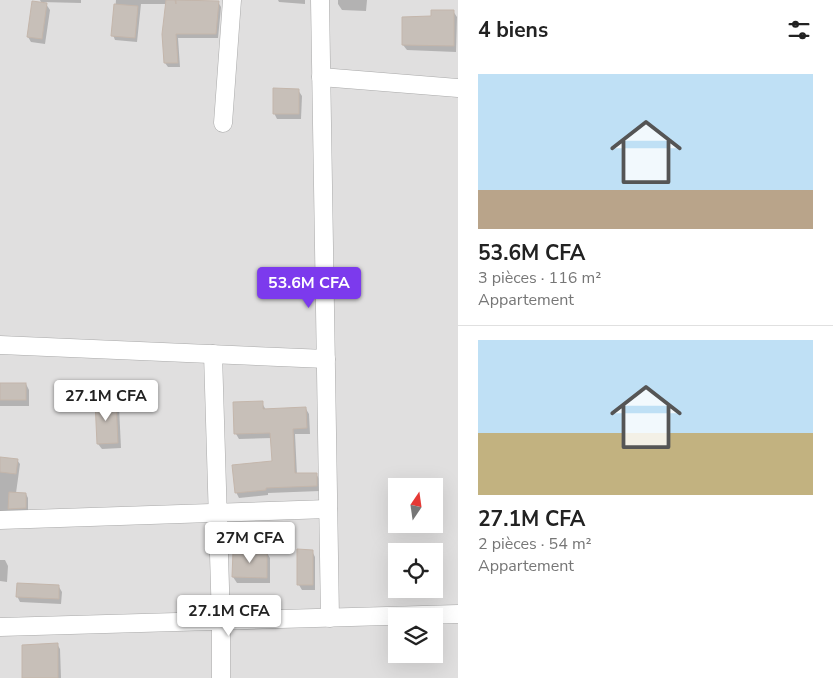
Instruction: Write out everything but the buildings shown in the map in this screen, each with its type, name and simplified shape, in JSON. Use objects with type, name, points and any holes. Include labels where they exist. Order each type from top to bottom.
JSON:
[{"type":"street","points":[[223,123],[232,0]]},
{"type":"street","points":[[320,0],[330,618]]},
{"type":"street","points":[[321,77],[458,88]]},
{"type":"street","points":[[0,345],[326,358]]},
{"type":"street","points":[[214,354],[221,678]]},
{"type":"street","points":[[0,520],[328,510]]},
{"type":"street","points":[[0,627],[458,614]]},
{"type":"shaded area","points":[[0,0],[458,0],[458,678],[0,678]]}]
